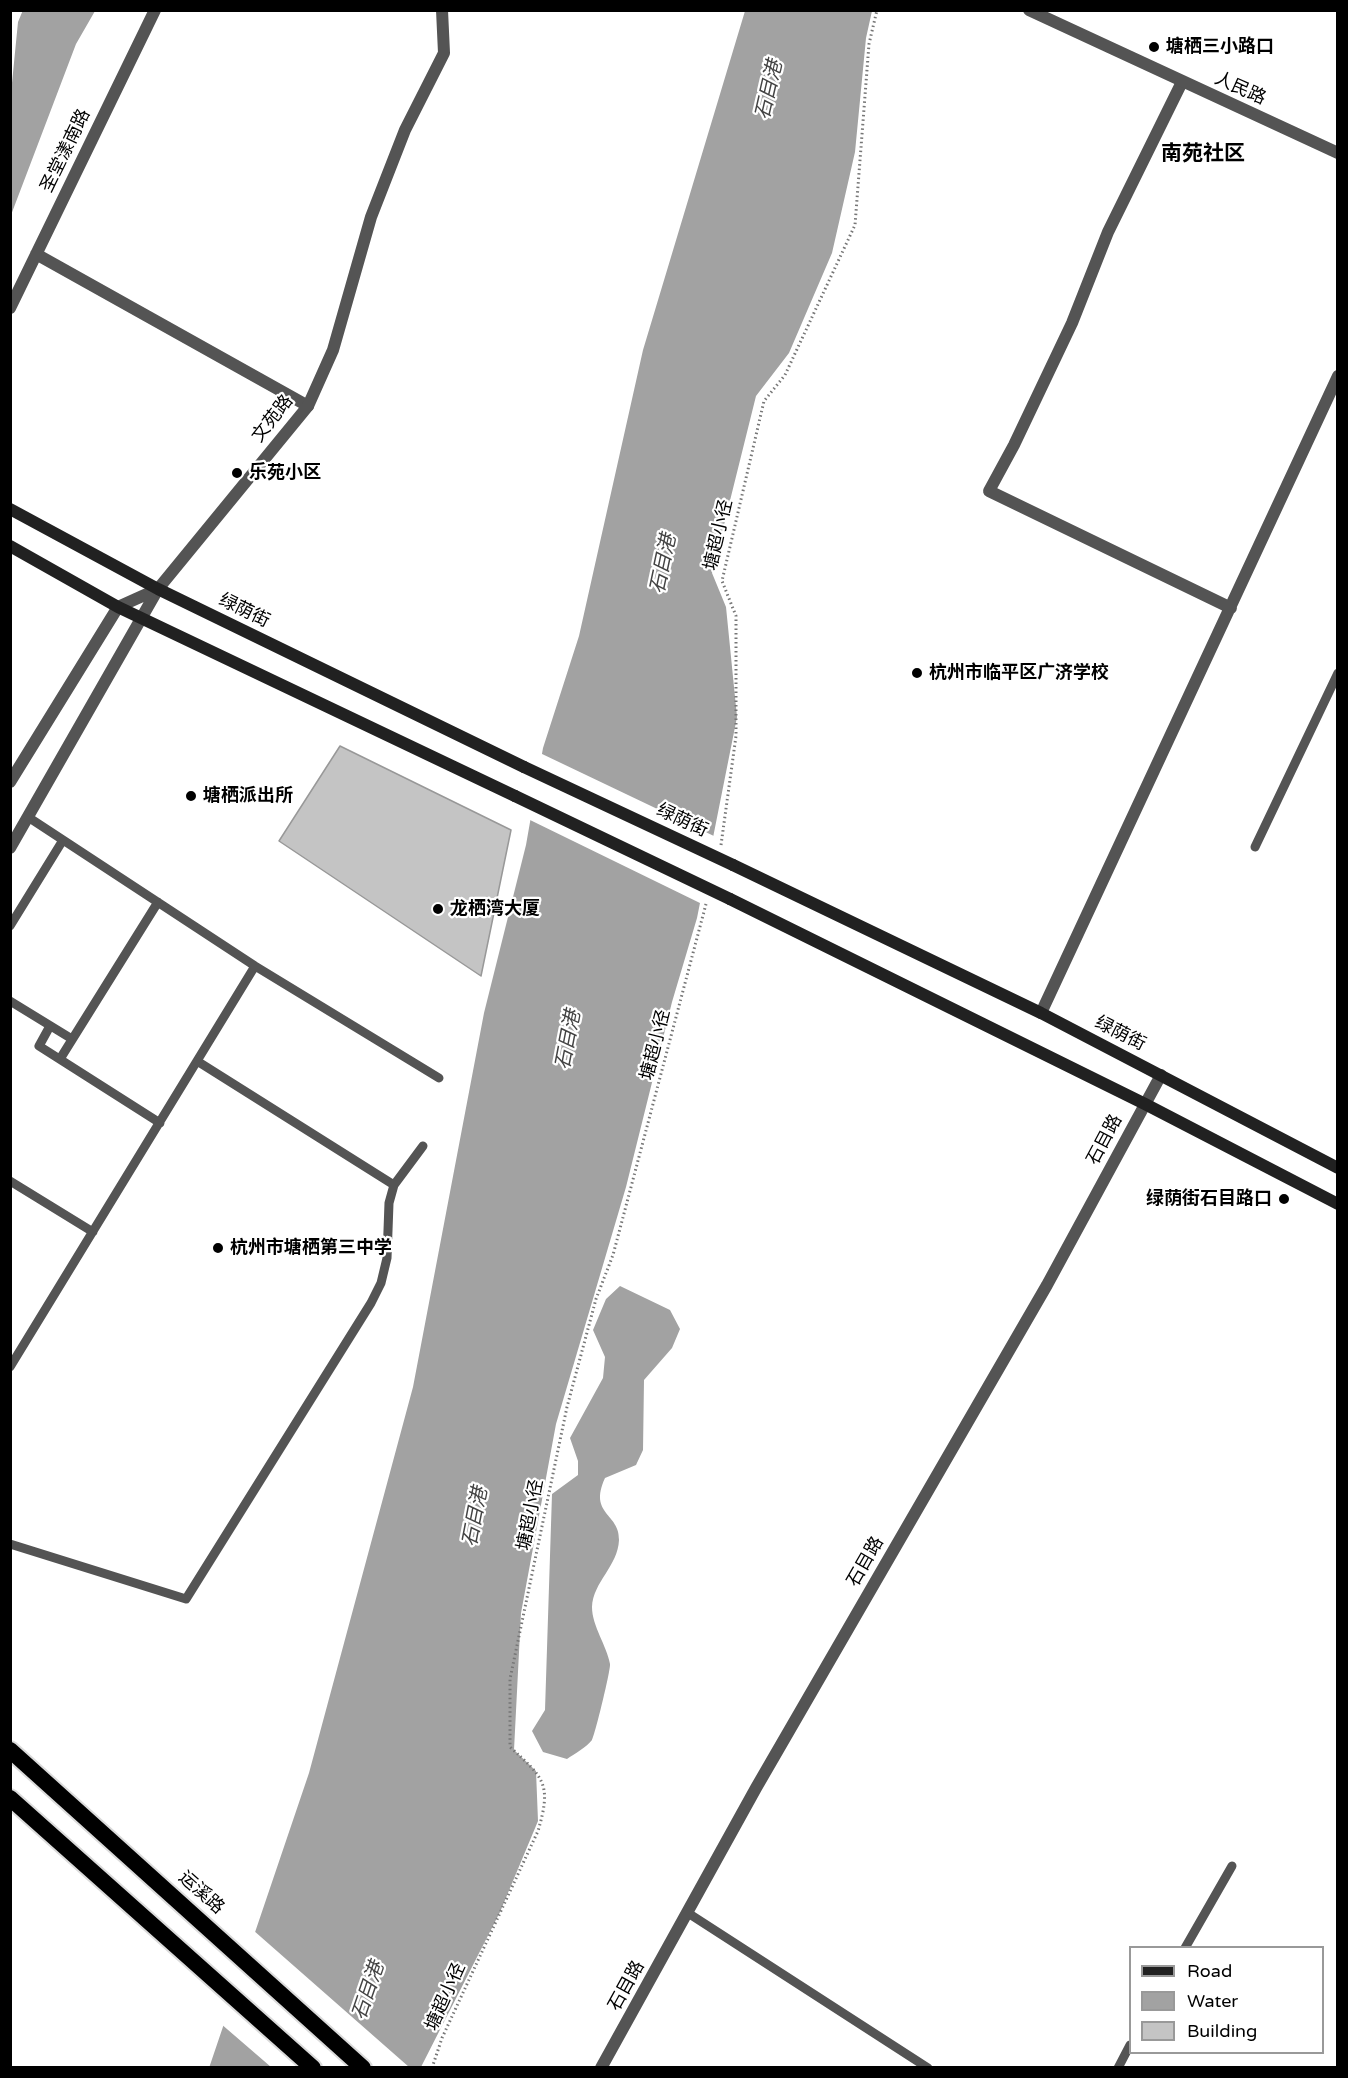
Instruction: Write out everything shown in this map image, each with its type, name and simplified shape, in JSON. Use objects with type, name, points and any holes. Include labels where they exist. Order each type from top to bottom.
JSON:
[{"type":"highway","name":"运溪路","points":[[10,1750],[363,2067]]},
{"type":"highway","points":[[10,1798],[313,2067]]},
{"type":"main road","name":"绿荫街","points":[[10,508],[158,589],[524,767],[1041,1013],[1338,1168]]},
{"type":"main road","points":[[10,546],[118,607],[729,899],[1145,1104],[1338,1204]]},
{"type":"street","name":"圣堂漾南路","points":[[10,308],[155,10]]},
{"type":"street","name":"文苑路","points":[[118,607],[158,589],[308,406],[333,350],[371,217],[405,130],[444,53],[442,10]]},
{"type":"street","name":"人民路","points":[[1029,10],[1338,153]]},
{"type":"street","points":[[1182,82],[1108,232],[1072,323],[1014,445],[989,491],[1231,608]]},
{"type":"street","points":[[36,254],[308,406]]},
{"type":"street","points":[[1041,1013],[1338,376]]},
{"type":"street","points":[[10,848],[158,589]]},
{"type":"street","points":[[10,782],[118,607]]},
{"type":"street","name":"石目路","points":[[601,2067],[756,1788],[1047,1285],[1161,1075]]},
{"type":"lane","points":[[1255,847],[1338,673]]},
{"type":"lane","points":[[28,817],[255,966],[440,1078]]},
{"type":"lane","points":[[10,926],[63,840]]},
{"type":"lane","points":[[60,1059],[158,902]]},
{"type":"lane","points":[[10,1367],[255,966]]},
{"type":"lane","points":[[10,1001],[72,1039]]},
{"type":"lane","points":[[51,1026],[39,1046],[160,1123]]},
{"type":"lane","points":[[197,1061],[394,1185]]},
{"type":"lane","points":[[10,1544],[186,1599],[371,1303],[381,1283],[387,1257],[389,1203],[394,1185],[423,1146]]},
{"type":"lane","points":[[10,1181],[93,1232]]},
{"type":"lane","points":[[1186,1946],[1232,1866]]},
{"type":"lane","points":[[688,1913],[928,2067]]},
{"type":"lane","points":[[1118,2067],[1129,2048]]},
{"type":"path","name":"塘超小径","points":[[719,853],[724,832],[736,736],[736,616],[722,580],[764,401],[785,375],[855,225],[869,44],[877,10]]},
{"type":"path","name":"塘超小径","points":[[432,2067],[442,2038],[538,1831],[546,1802],[540,1774],[510,1747],[510,1679],[567,1407],[596,1299],[613,1255],[708,894]]},
{"type":"water","points":[[23,10],[95,11],[76,44],[11,215],[11,93],[18,22]]},
{"type":"water","name":"石目港","points":[[745,11],[872,11],[866,38],[855,152],[832,253],[789,353],[756,396],[712,573],[726,607],[737,717],[697,918],[672,1002],[626,1187],[556,1424],[521,1613],[514,1750],[536,1771],[538,1821],[500,1912],[421,2067],[209,2068],[309,1773],[413,1387],[484,1013],[526,845],[543,748],[579,636],[643,350]]},
{"type":"water","points":[[620,1286],[670,1310],[680,1329],[672,1348],[644,1380],[643,1450],[636,1465],[605,1478],[601,1490],[602,1507],[615,1524],[619,1540],[614,1558],[596,1590],[592,1607],[594,1621],[610,1668],[592,1740],[567,1759],[543,1752],[532,1731],[545,1710],[552,1494],[578,1475],[578,1461],[570,1438],[603,1378],[605,1357],[593,1330],[606,1299]]},
{"type":"pier","points":[[540,753],[716,837],[702,904],[528,819]]},
{"type":"pier","points":[[253,1930],[409,2067],[271,2067],[220,2023]]},
{"type":"building","name":"龙栖湾大厦","points":[[340,746],[511,830],[481,976],[279,841]]},
{"type":"place","name":"塘栖三小路口","points":[[1154,47]]},
{"type":"place","name":"乐苑小区","points":[[237,473]]},
{"type":"place","name":"杭州市临平区广济学校","points":[[917,673]]},
{"type":"place","name":"塘栖派出所","points":[[191,796]]},
{"type":"place","name":"龙栖湾大厦","points":[[438,909]]},
{"type":"place","name":"绿荫街石目路口","points":[[1284,1199]]},
{"type":"place","name":"杭州市塘栖第三中学","points":[[218,1248]]},
{"type":"district","name":"南苑社区","points":[[1203,154]]}]
